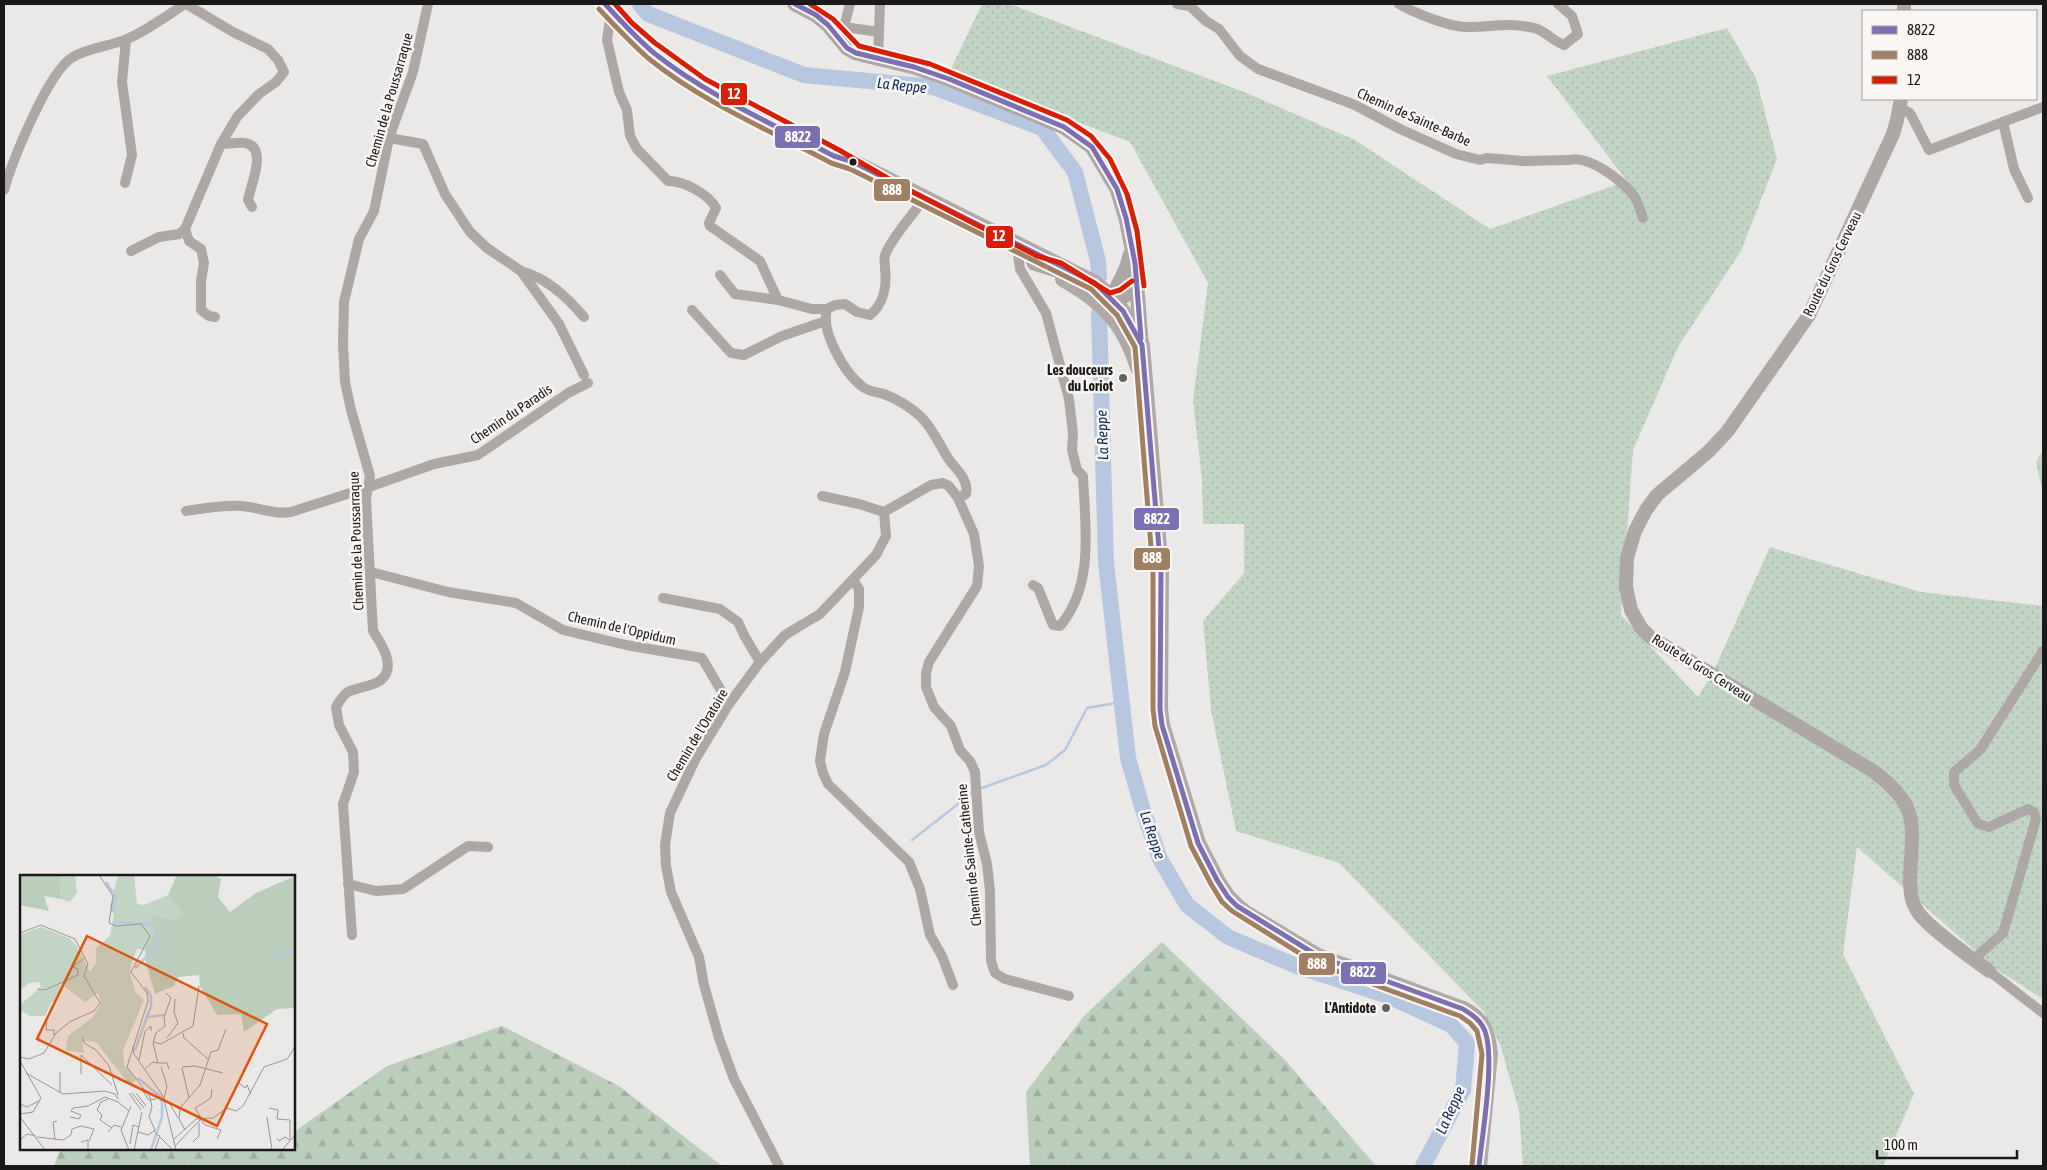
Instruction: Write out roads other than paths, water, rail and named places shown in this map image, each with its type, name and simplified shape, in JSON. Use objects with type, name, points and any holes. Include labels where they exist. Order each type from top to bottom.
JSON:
[{"type":"main road","points":[[795,4],[840,30],[848,48],[856,54],[914,67],[949,79],[1064,127],[1092,147],[1117,189],[1132,246],[1137,288],[1161,572],[1160,709],[1162,725],[1198,843],[1228,897],[1246,914],[1318,956],[1463,1009],[1480,1020],[1485,1028],[1490,1054],[1479,1166]]},
{"type":"main road","points":[[608,8],[637,38],[683,75],[713,94],[834,156],[850,167],[1018,254],[1087,293],[1112,303]]},
{"type":"main road","points":[[834,156],[853,162],[1095,283],[1135,329],[1142,345]]},
{"type":"main road","points":[[1132,246],[1128,271],[1112,303],[1136,364],[1145,396]]},
{"type":"main road","points":[[1095,283],[1122,280]]},
{"type":"main road","points":[[1112,303],[1137,288]]},
{"type":"street","points":[[4,190],[22,139],[57,74],[72,57],[126,40],[186,4],[233,32],[268,49],[278,60],[284,72],[276,82],[258,94],[237,117],[221,144],[185,229],[179,234],[159,237],[131,250]]},
{"type":"street","name":"Chemin de la Poussarraque","points":[[352,935],[344,804],[354,772],[353,752],[338,724],[336,707],[347,693],[381,680],[386,672],[385,649],[373,631],[366,499],[370,476],[345,382],[343,344],[344,302],[359,240],[374,211],[390,138],[413,72],[428,4]]},
{"type":"street","points":[[850,4],[840,30],[879,32]]},
{"type":"street","points":[[878,60],[880,4]]},
{"type":"street","name":"Chemin de Sainte-Barbe","points":[[1177,4],[1190,6],[1206,21],[1219,29],[1240,56],[1258,69],[1355,105],[1400,129],[1456,154],[1480,160],[1487,158],[1523,161],[1569,160],[1577,158],[1597,164],[1632,193],[1643,218]]},
{"type":"street","points":[[1399,4],[1426,17],[1466,28],[1508,24],[1537,28],[1556,42],[1564,45],[1578,34],[1572,16],[1558,4]]},
{"type":"street","points":[[608,8],[606,40],[619,92],[627,110],[630,136],[637,149],[668,181],[683,183],[712,202],[716,208],[709,223],[710,226],[760,261],[778,300]]},
{"type":"street","points":[[125,182],[132,155],[122,82],[126,40]]},
{"type":"street","points":[[1900,103],[1910,113],[1929,150],[2043,107]]},
{"type":"street","name":"Route du Gros Cerveau","points":[[1900,103],[1893,134],[1809,315],[1727,432],[1708,452],[1657,495],[1646,510],[1635,531],[1627,558],[1626,587],[1631,610],[1641,628],[1650,637],[1873,771],[1892,785],[1904,800],[1913,830],[1910,890],[1916,909],[1927,922],[1989,971]]},
{"type":"street","points":[[2003,122],[2014,169],[2028,198]]},
{"type":"street","points":[[390,138],[423,144],[445,194],[470,232],[488,248],[521,271],[535,275],[552,286],[572,302],[584,317]]},
{"type":"street","points":[[221,144],[245,143],[254,148],[258,156],[248,200],[252,207]]},
{"type":"street","points":[[720,275],[735,294],[778,300],[812,309],[827,309],[835,305],[845,304],[857,312],[870,315],[878,309],[883,297],[885,280],[884,255],[889,245],[920,204]]},
{"type":"street","points":[[185,229],[189,241],[200,249],[204,264],[201,281],[201,310],[209,316],[215,317]]},
{"type":"street","points":[[1018,254],[1020,269],[1046,313],[1069,399],[1073,433],[1072,450],[1077,470],[1083,476],[1087,552],[1083,574],[1074,601],[1060,626],[1053,625],[1038,588],[1033,585]]},
{"type":"street","name":"Chemin du Paradis","points":[[186,512],[214,506],[242,506],[281,514],[292,512],[434,464],[478,454],[568,393],[586,379],[559,324],[521,271]]},
{"type":"street","points":[[822,496],[884,512],[931,485],[943,483],[949,486],[958,498],[966,494],[967,488],[962,476],[949,459],[930,427],[920,416],[892,397],[861,386],[837,356],[826,321],[827,309]]},
{"type":"street","points":[[692,310],[730,353],[744,355],[782,336],[826,321]]},
{"type":"street","name":"Chemin de Sainte-Catherine","points":[[958,498],[974,534],[979,566],[977,586],[930,662],[926,673],[926,687],[934,707],[951,726],[960,750],[970,761],[975,772],[980,841],[987,864],[989,882],[991,961],[995,973],[1005,979],[1069,996]]},
{"type":"street","name":"Chemin de l'Oratoire","points":[[779,1166],[734,1079],[704,985],[698,956],[671,892],[666,866],[665,845],[670,813],[695,760],[729,704],[760,662],[785,635],[820,614],[876,555],[886,536],[884,512]]},
{"type":"street","name":"Chemin de l'Oppidum","points":[[371,572],[448,592],[516,603],[563,630],[626,645],[702,658],[729,704]]},
{"type":"street","points":[[853,580],[859,589],[859,607],[845,672],[824,734],[820,761],[828,784],[909,862],[920,889],[930,934],[942,956],[953,985]]},
{"type":"street","points":[[663,598],[720,609],[738,622],[760,662]]},
{"type":"street","points":[[1974,959],[2003,933],[2036,819],[2034,812],[2028,809],[1989,827],[1978,824],[1954,786],[1954,772],[1980,750],[2043,651]]},
{"type":"street","points":[[348,884],[376,891],[403,890],[468,846],[488,847]]},
{"type":"street","points":[[1989,971],[2043,1013]]},
{"type":"waterway","name":"La Reppe","points":[[640,4],[648,14],[804,75],[933,87],[1042,128],[1075,172],[1098,261],[1099,276]]},
{"type":"waterway","name":"La Reppe","points":[[1099,313],[1106,563],[1128,758],[1160,859],[1187,905],[1228,937],[1299,967],[1388,996],[1451,1025],[1467,1043],[1463,1090],[1423,1166]]},
{"type":"waterway","points":[[979,789],[1046,765],[1065,750],[1087,708],[1122,702]]},
{"type":"waterway","points":[[912,840],[972,793]]},
{"type":"place","name":"Les douceurs du Loriot","points":[[1123,378]]},
{"type":"place","name":"L'Antidote","points":[[1386,1008]]}]
